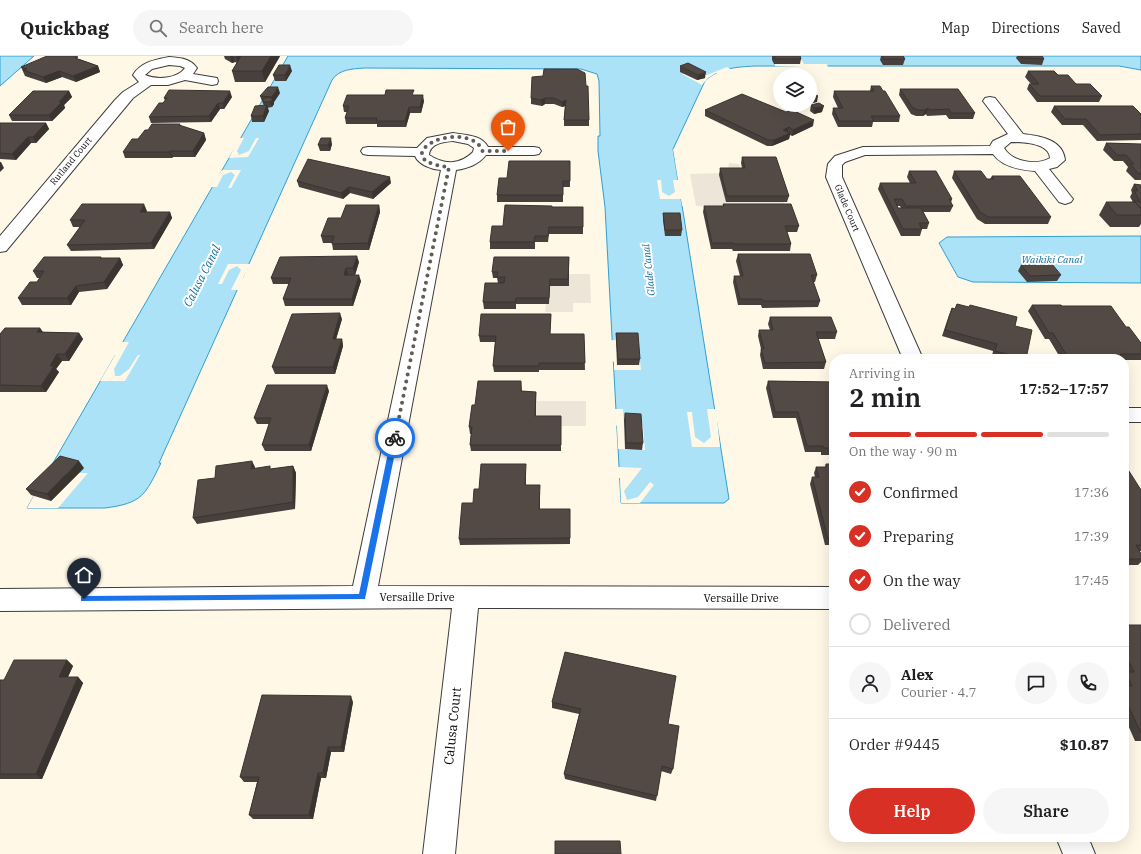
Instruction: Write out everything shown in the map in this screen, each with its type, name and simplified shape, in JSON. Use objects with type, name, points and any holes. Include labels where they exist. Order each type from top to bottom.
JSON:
[{"type":"street","points":[[137,56],[156,63]]},
{"type":"street","points":[[169,61],[185,63],[191,68],[190,71],[182,76],[170,80],[148,81],[141,78],[139,75],[145,68],[156,63],[169,61]]},
{"type":"street","points":[[182,76],[212,82]]},
{"type":"street","name":"Rutland Court","points":[[0,247],[120,103],[133,91],[148,81]]},
{"type":"street","points":[[990,101],[1019,138]]},
{"type":"street","points":[[453,137],[470,139],[477,142],[481,146],[482,151],[481,155],[469,163],[449,167],[433,164],[426,161],[422,157],[423,148],[428,144],[444,138],[453,137]]},
{"type":"street","points":[[1019,138],[1044,143],[1056,151],[1059,156],[1058,160],[1054,163],[1030,166],[1011,160],[998,150],[998,144],[1002,140],[1019,138]]},
{"type":"street","name":"Glade Court","points":[[911,354],[834,177],[833,170],[835,164],[840,159],[863,151],[998,150]]},
{"type":"street","points":[[368,151],[422,152]]},
{"type":"street","points":[[482,151],[534,151]]},
{"type":"street","points":[[363,597],[449,167]]},
{"type":"street","points":[[1129,415],[1141,415]]},
{"type":"street","name":"Versaille Drive","points":[[0,600],[363,597],[829,598]]},
{"type":"street","name":"Calusa Court","points":[[439,854],[466,597]]},
{"type":"street","points":[[1074,842],[1079,854]]},
{"type":"shaded area","points":[[729,163],[739,164],[741,168],[726,202],[784,202],[785,206],[696,206],[690,174],[719,173],[728,169]]},
{"type":"shaded area","points":[[569,274],[590,274],[591,303],[573,303],[573,312],[545,312],[546,304],[549,304],[550,286],[568,285]]},
{"type":"shaded area","points":[[536,401],[586,401],[586,426],[561,426],[536,423]]},
{"type":"water","points":[[0,56],[34,56],[0,86]]},
{"type":"water","points":[[288,56],[1141,56],[1141,70],[1119,66],[755,66],[728,69],[716,73],[705,81],[673,149],[729,499],[724,503],[621,503],[605,207],[598,151],[598,136],[600,136],[599,81],[597,74],[581,69],[364,68],[351,69],[342,72],[335,76],[332,80],[159,463],[161,463],[146,490],[135,500],[118,506],[105,508],[27,508]]},
{"type":"water","name":"Waikiki Canal","points":[[1141,236],[1141,283],[973,282],[958,277],[939,243],[947,237]]},
{"type":"pier","points":[[801,59],[804,64],[827,64],[828,68],[775,66],[775,64]]},
{"type":"pier","points":[[727,67],[732,70],[719,74],[716,73],[708,78],[702,85],[682,74],[707,75]]},
{"type":"pier","points":[[240,138],[244,138],[237,151],[239,155],[249,151],[256,138],[259,138],[248,157],[229,158],[234,148],[233,147]]},
{"type":"pier","points":[[673,149],[675,149],[684,206],[682,206],[681,199],[660,199],[657,180],[661,180],[662,192],[669,196],[675,192],[673,180],[678,180]]},
{"type":"pier","points":[[222,170],[241,170],[231,188],[228,188],[235,175],[231,172],[223,175],[217,187],[210,187]]},
{"type":"pier","points":[[228,264],[250,264],[243,278],[245,279],[239,290],[231,290],[241,270],[237,266],[229,270],[222,284],[218,284]]},
{"type":"pier","points":[[611,340],[638,342],[641,370],[614,370]]},
{"type":"pier","points":[[120,342],[129,342],[114,369],[115,376],[120,376],[129,369],[138,355],[140,355],[125,381],[100,381],[115,355],[113,355]]},
{"type":"pier","points":[[614,409],[623,409],[624,425],[643,426],[645,450],[618,449],[617,426],[615,425]]},
{"type":"pier","points":[[707,409],[716,409],[720,447],[692,447],[687,412],[692,412],[695,437],[704,443],[711,437]]},
{"type":"pier","points":[[52,463],[68,463],[76,473],[88,473],[58,508],[27,508]]},
{"type":"pier","points":[[617,467],[642,468],[624,491],[627,500],[638,497],[650,482],[654,485],[640,503],[621,503],[620,478],[618,478]]},
{"type":"building","points":[[47,56],[74,56],[78,57],[75,58],[98,66],[73,76],[59,71],[43,77],[23,70],[27,69],[21,67]]},
{"type":"building","points":[[241,56],[271,56],[262,71],[232,71]]},
{"type":"building","points":[[774,56],[800,56],[801,59],[775,59]]},
{"type":"building","points":[[882,56],[903,56],[905,59],[884,59]]},
{"type":"building","points":[[1021,56],[1042,56],[1044,59],[1023,58]]},
{"type":"building","points":[[688,63],[706,72],[698,75],[680,66]]},
{"type":"building","points":[[279,65],[290,65],[285,75],[273,75]]},
{"type":"building","points":[[544,69],[577,69],[585,73],[586,86],[588,86],[589,120],[564,120],[566,100],[562,102],[554,98],[545,98],[541,100],[531,98],[532,77],[543,76]]},
{"type":"building","points":[[1028,71],[1054,71],[1058,75],[1068,75],[1076,84],[1090,84],[1102,96],[1040,96],[1029,84],[1039,84]]},
{"type":"building","points":[[871,86],[880,86],[883,91],[885,91],[900,116],[871,116],[874,121],[839,121],[833,108],[843,108],[834,91],[874,91]]},
{"type":"building","points":[[268,87],[278,87],[272,97],[260,96]]},
{"type":"building","points":[[900,89],[958,89],[975,113],[951,113],[949,109],[929,110],[928,108],[925,110],[918,110],[913,108]]},
{"type":"building","points":[[169,90],[230,91],[223,103],[218,103],[209,116],[149,117],[159,103],[163,103],[167,98],[164,98]]},
{"type":"building","points":[[386,90],[414,90],[412,95],[423,95],[420,107],[409,107],[405,121],[376,121],[377,118],[345,118],[349,106],[343,106],[347,95],[385,95]]},
{"type":"building","points":[[33,91],[69,91],[59,102],[62,102],[49,115],[9,115]]},
{"type":"building","points":[[742,94],[773,107],[773,112],[796,112],[814,120],[793,130],[789,127],[783,130],[790,133],[774,140],[768,140],[705,110]]},
{"type":"building","points":[[268,97],[273,99],[270,102],[264,102],[262,99]]},
{"type":"building","points":[[819,103],[824,106],[817,108],[817,104]]},
{"type":"building","points":[[267,105],[263,116],[251,116],[255,106]]},
{"type":"building","points":[[1054,106],[1133,106],[1141,114],[1141,134],[1100,135],[1086,119],[1065,119]]},
{"type":"building","points":[[0,123],[46,123],[33,137],[28,137],[12,154],[0,153]]},
{"type":"building","points":[[152,124],[180,124],[179,125],[204,133],[193,151],[123,152],[132,139],[138,139]]},
{"type":"building","points":[[321,138],[331,138],[328,145],[318,145]]},
{"type":"building","points":[[1106,143],[1141,144],[1141,174],[1139,174],[1130,164],[1134,164],[1126,155],[1117,155]]},
{"type":"building","points":[[742,157],[776,157],[789,196],[727,196],[720,168],[745,168]]},
{"type":"building","points":[[308,159],[390,177],[372,192],[349,187],[341,193],[297,181]]},
{"type":"building","points":[[509,161],[570,161],[570,181],[563,181],[563,195],[497,195],[499,178],[507,178]]},
{"type":"building","points":[[909,171],[936,171],[952,199],[949,199],[953,206],[906,206],[902,199],[894,199],[898,208],[921,208],[929,223],[919,223],[922,229],[903,229],[880,183],[916,183]]},
{"type":"building","points":[[954,171],[981,171],[987,179],[994,179],[992,176],[1020,176],[1051,217],[988,217],[980,212]]},
{"type":"building","points":[[1134,184],[1141,185],[1141,209],[1135,202],[1133,202],[1133,201],[1140,202],[1134,190],[1138,191]]},
{"type":"building","points":[[1106,202],[1135,202],[1141,209],[1141,215],[1117,215]]},
{"type":"building","points":[[82,204],[144,204],[140,212],[170,212],[151,243],[67,245],[85,220],[70,220]]},
{"type":"building","points":[[723,204],[791,204],[799,226],[785,226],[791,244],[712,243],[704,206],[724,206]]},
{"type":"building","points":[[346,205],[379,205],[368,243],[332,244],[334,236],[321,236],[328,218],[341,218]]},
{"type":"building","points":[[505,205],[583,207],[583,227],[549,227],[548,236],[535,236],[534,242],[490,242],[492,226],[503,226]]},
{"type":"building","points":[[663,213],[680,213],[682,230],[665,230]]},
{"type":"building","points":[[738,254],[810,254],[817,275],[811,275],[820,301],[763,301],[762,299],[740,299],[734,276],[743,276]]},
{"type":"building","points":[[357,256],[353,268],[346,268],[344,275],[359,275],[352,299],[283,299],[291,278],[271,278],[280,257]]},
{"type":"building","points":[[44,257],[120,258],[104,282],[76,286],[67,298],[18,298],[30,282],[37,282],[44,271],[33,271]]},
{"type":"building","points":[[494,257],[569,257],[568,279],[550,279],[549,298],[516,298],[515,302],[483,302],[485,283],[504,283],[505,277],[497,277],[498,272],[492,272]]},
{"type":"building","points":[[1052,264],[1061,275],[1030,276],[1021,265]]},
{"type":"building","points":[[957,304],[969,307],[970,305],[1017,317],[1015,326],[1032,330],[1027,354],[1007,354],[995,351],[997,344],[945,330],[952,308],[955,309]]},
{"type":"building","points":[[1032,305],[1111,306],[1126,327],[1129,327],[1141,343],[1141,354],[1066,354],[1053,333],[1049,333]]},
{"type":"building","points":[[340,313],[333,339],[342,339],[333,367],[272,367],[292,314]]},
{"type":"building","points":[[481,314],[551,314],[550,334],[584,334],[585,363],[539,363],[539,366],[493,366],[496,336],[479,336]]},
{"type":"building","points":[[770,317],[831,317],[837,332],[816,332],[826,362],[765,363],[761,349],[764,349],[759,330],[773,330]]},
{"type":"building","points":[[5,328],[40,328],[37,332],[79,333],[65,354],[57,354],[50,366],[54,366],[41,386],[0,385],[0,334]]},
{"type":"building","points":[[616,333],[638,333],[640,359],[618,359]]},
{"type":"building","points":[[478,381],[521,381],[521,391],[536,392],[535,416],[561,416],[561,445],[470,445],[472,427],[469,427],[472,405],[475,405]]},
{"type":"building","points":[[768,381],[829,382],[829,448],[824,448],[823,446],[807,446],[798,412],[775,412]]},
{"type":"building","points":[[267,385],[327,385],[309,445],[262,445],[271,418],[254,418]]},
{"type":"building","points":[[625,413],[641,414],[643,443],[626,443]]},
{"type":"building","points":[[60,456],[79,461],[47,494],[26,489]]},
{"type":"building","points":[[252,461],[251,469],[270,466],[270,469],[293,466],[293,502],[193,518],[198,480],[215,478],[216,466]]},
{"type":"building","points":[[481,464],[526,464],[525,485],[540,485],[539,509],[570,509],[570,538],[459,539],[462,503],[473,503],[474,489],[479,489]]},
{"type":"building","points":[[826,464],[829,464],[829,539],[812,477],[819,477],[816,467],[826,467]]},
{"type":"building","points":[[1129,471],[1141,490],[1141,545],[1136,545],[1141,554],[1141,559],[1129,559]]},
{"type":"building","points":[[1129,625],[1141,625],[1141,733],[1129,708],[1129,686],[1132,686],[1129,680],[1129,672],[1134,672],[1129,662]]},
{"type":"building","points":[[565,652],[676,676],[668,724],[679,726],[673,769],[662,766],[657,796],[564,774],[581,709],[552,702]]},
{"type":"building","points":[[14,660],[67,660],[59,677],[78,677],[36,774],[0,774],[0,680],[4,680]]},
{"type":"building","points":[[262,695],[351,696],[341,747],[328,747],[323,773],[318,773],[309,815],[249,815],[259,777],[240,777]]},
{"type":"building","points":[[555,841],[620,841],[621,854],[555,854]]},
{"type":"way so far","points":[[395,438],[449,167],[426,161],[422,157],[423,148],[435,140],[453,137],[470,139],[477,142],[481,146],[482,151],[508,151]]},
{"type":"route","points":[[84,599],[363,597],[395,438]]},
{"type":"water label","name":"Glade Canal","points":[[648,270]]},
{"type":"water label","name":"Calusa Canal","points":[[202,276]]}]
